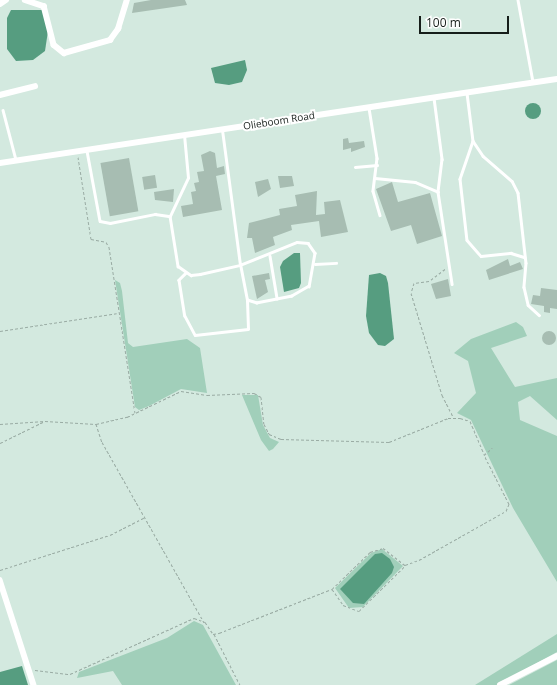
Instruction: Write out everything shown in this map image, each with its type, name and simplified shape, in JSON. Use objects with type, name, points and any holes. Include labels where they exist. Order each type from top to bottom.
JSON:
[{"type":"street","points":[[0,4],[6,0]]},
{"type":"street","points":[[25,0],[44,6],[54,45],[64,53],[110,40],[118,29],[127,0]]},
{"type":"street","name":"Olieboom Road","points":[[0,163],[557,79]]},
{"type":"street","points":[[0,95],[35,86]]},
{"type":"street","points":[[0,580],[31,670],[34,685]]},
{"type":"street","points":[[500,685],[557,656]]},
{"type":"lane","points":[[518,0],[526,62],[533,83]]},
{"type":"lane","points":[[467,92],[473,141],[483,156],[515,185],[520,201],[525,294],[532,310],[539,315]]},
{"type":"lane","points":[[434,97],[442,158],[438,192],[448,241],[447,266],[452,284]]},
{"type":"lane","points":[[368,108],[377,166],[374,191],[380,215]]},
{"type":"lane","points":[[3,110],[16,160]]},
{"type":"lane","points":[[186,273],[179,280],[185,316],[195,335],[248,330],[247,300],[240,265],[222,130]]},
{"type":"lane","points":[[184,135],[188,178],[170,216],[176,261],[186,273],[200,274],[240,265],[270,256],[290,244],[306,242],[315,253],[315,264],[309,286],[292,296],[253,303],[247,300]]},
{"type":"lane","points":[[473,141],[460,175],[463,226],[469,246],[482,256],[511,253],[524,257]]},
{"type":"lane","points":[[86,150],[100,221],[110,223],[155,214],[170,216]]},
{"type":"lane","points":[[355,167],[377,166]]},
{"type":"lane","points":[[375,178],[415,182],[438,192]]},
{"type":"lane","points":[[270,256],[277,298]]},
{"type":"lane","points":[[315,264],[336,263]]},
{"type":"path","points":[[77,151],[91,238],[106,242],[110,247],[118,313],[136,413]]},
{"type":"path","points":[[447,266],[442,274],[414,283],[411,293],[442,395],[454,418]]},
{"type":"path","points":[[0,331],[118,313]]},
{"type":"path","points":[[0,424],[45,421],[96,424],[136,413],[181,391],[206,395],[254,393],[261,397],[264,424],[269,434],[281,439],[345,443],[389,442],[454,418],[470,421],[484,455],[509,504],[506,511],[405,565],[359,611],[343,605],[332,589]]},
{"type":"path","points":[[0,443],[45,421]]},
{"type":"path","points":[[96,424],[102,442],[213,634],[240,685]]},
{"type":"path","points":[[484,455],[492,448]]},
{"type":"path","points":[[0,570],[110,535],[145,518]]},
{"type":"path","points":[[213,634],[332,589],[370,552],[383,548],[405,565]]},
{"type":"path","points":[[31,670],[70,674],[194,618],[205,622]]},
{"type":"shaded area","points":[[11,10],[45,10],[48,31],[45,51],[33,60],[16,61],[7,49],[7,18]]},
{"type":"shaded area","points":[[245,60],[247,70],[242,82],[229,85],[215,83],[211,68]]},
{"type":"shaded area","points":[[530,103],[536,103],[541,108],[539,117],[536,119],[530,119],[525,114],[525,108]]},
{"type":"shaded area","points":[[294,253],[300,253],[301,283],[299,288],[284,292],[280,267],[283,261]]},
{"type":"shaded area","points":[[380,273],[386,276],[388,283],[394,339],[385,346],[378,345],[369,333],[366,316],[369,275]]},
{"type":"shaded area","points":[[115,280],[120,283],[122,291],[128,343],[133,347],[187,339],[200,348],[207,393],[181,389],[139,410],[135,407]]},
{"type":"shaded area","points":[[516,322],[523,327],[527,336],[491,348],[515,387],[557,378],[557,420],[530,396],[518,402],[520,420],[557,436],[557,582],[513,508],[471,420],[457,413],[476,393],[468,361],[454,353],[471,339]]},
{"type":"shaded area","points":[[242,395],[258,395],[263,425],[270,438],[279,442],[273,449],[269,451],[261,440]]},
{"type":"shaded area","points":[[382,549],[403,566],[363,607],[349,608],[335,588],[371,553]]},
{"type":"shaded area","points":[[382,553],[390,559],[394,567],[392,573],[364,604],[353,603],[340,589],[375,554]]},
{"type":"shaded area","points":[[194,621],[203,625],[236,685],[122,685],[113,671],[77,678],[79,672],[167,638]]},
{"type":"shaded area","points":[[557,634],[557,652],[497,685],[475,685]]},
{"type":"shaded area","points":[[557,660],[557,685],[509,685]]},
{"type":"shaded area","points":[[22,666],[28,685],[0,685],[0,672]]},
{"type":"building","points":[[151,0],[185,0],[187,5],[132,13],[134,3]]},
{"type":"building","points":[[348,138],[349,143],[364,141],[365,147],[351,152],[351,148],[343,150],[343,139]]},
{"type":"building","points":[[210,151],[215,153],[217,168],[224,166],[225,174],[216,176],[222,210],[183,217],[181,206],[193,204],[191,192],[196,191],[194,183],[199,182],[197,172],[204,171],[201,155]]},
{"type":"building","points":[[129,158],[138,211],[110,216],[100,163]]},
{"type":"building","points":[[155,175],[157,188],[144,190],[142,177]]},
{"type":"building","points":[[278,176],[292,176],[294,186],[280,188]]},
{"type":"building","points":[[268,179],[271,189],[258,197],[255,182]]},
{"type":"building","points":[[392,182],[398,202],[430,193],[442,236],[417,244],[411,225],[391,231],[376,189]]},
{"type":"building","points":[[174,189],[173,202],[155,200],[154,192]]},
{"type":"building","points":[[317,191],[316,215],[325,214],[324,202],[340,200],[348,232],[321,237],[319,221],[291,225],[292,230],[273,237],[275,245],[255,253],[252,238],[247,238],[249,223],[280,215],[279,209],[297,206],[295,195]]},
{"type":"building","points":[[508,259],[510,266],[520,262],[523,269],[489,280],[486,270]]},
{"type":"building","points":[[269,273],[270,279],[265,280],[268,292],[257,299],[252,276]]},
{"type":"building","points":[[448,279],[451,296],[436,299],[431,284]]},
{"type":"building","points":[[541,288],[557,290],[557,309],[550,308],[550,313],[544,312],[544,306],[531,304],[533,295],[540,296]]},
{"type":"building","points":[[546,331],[552,331],[556,335],[556,341],[552,345],[546,345],[542,341],[542,335]]}]
